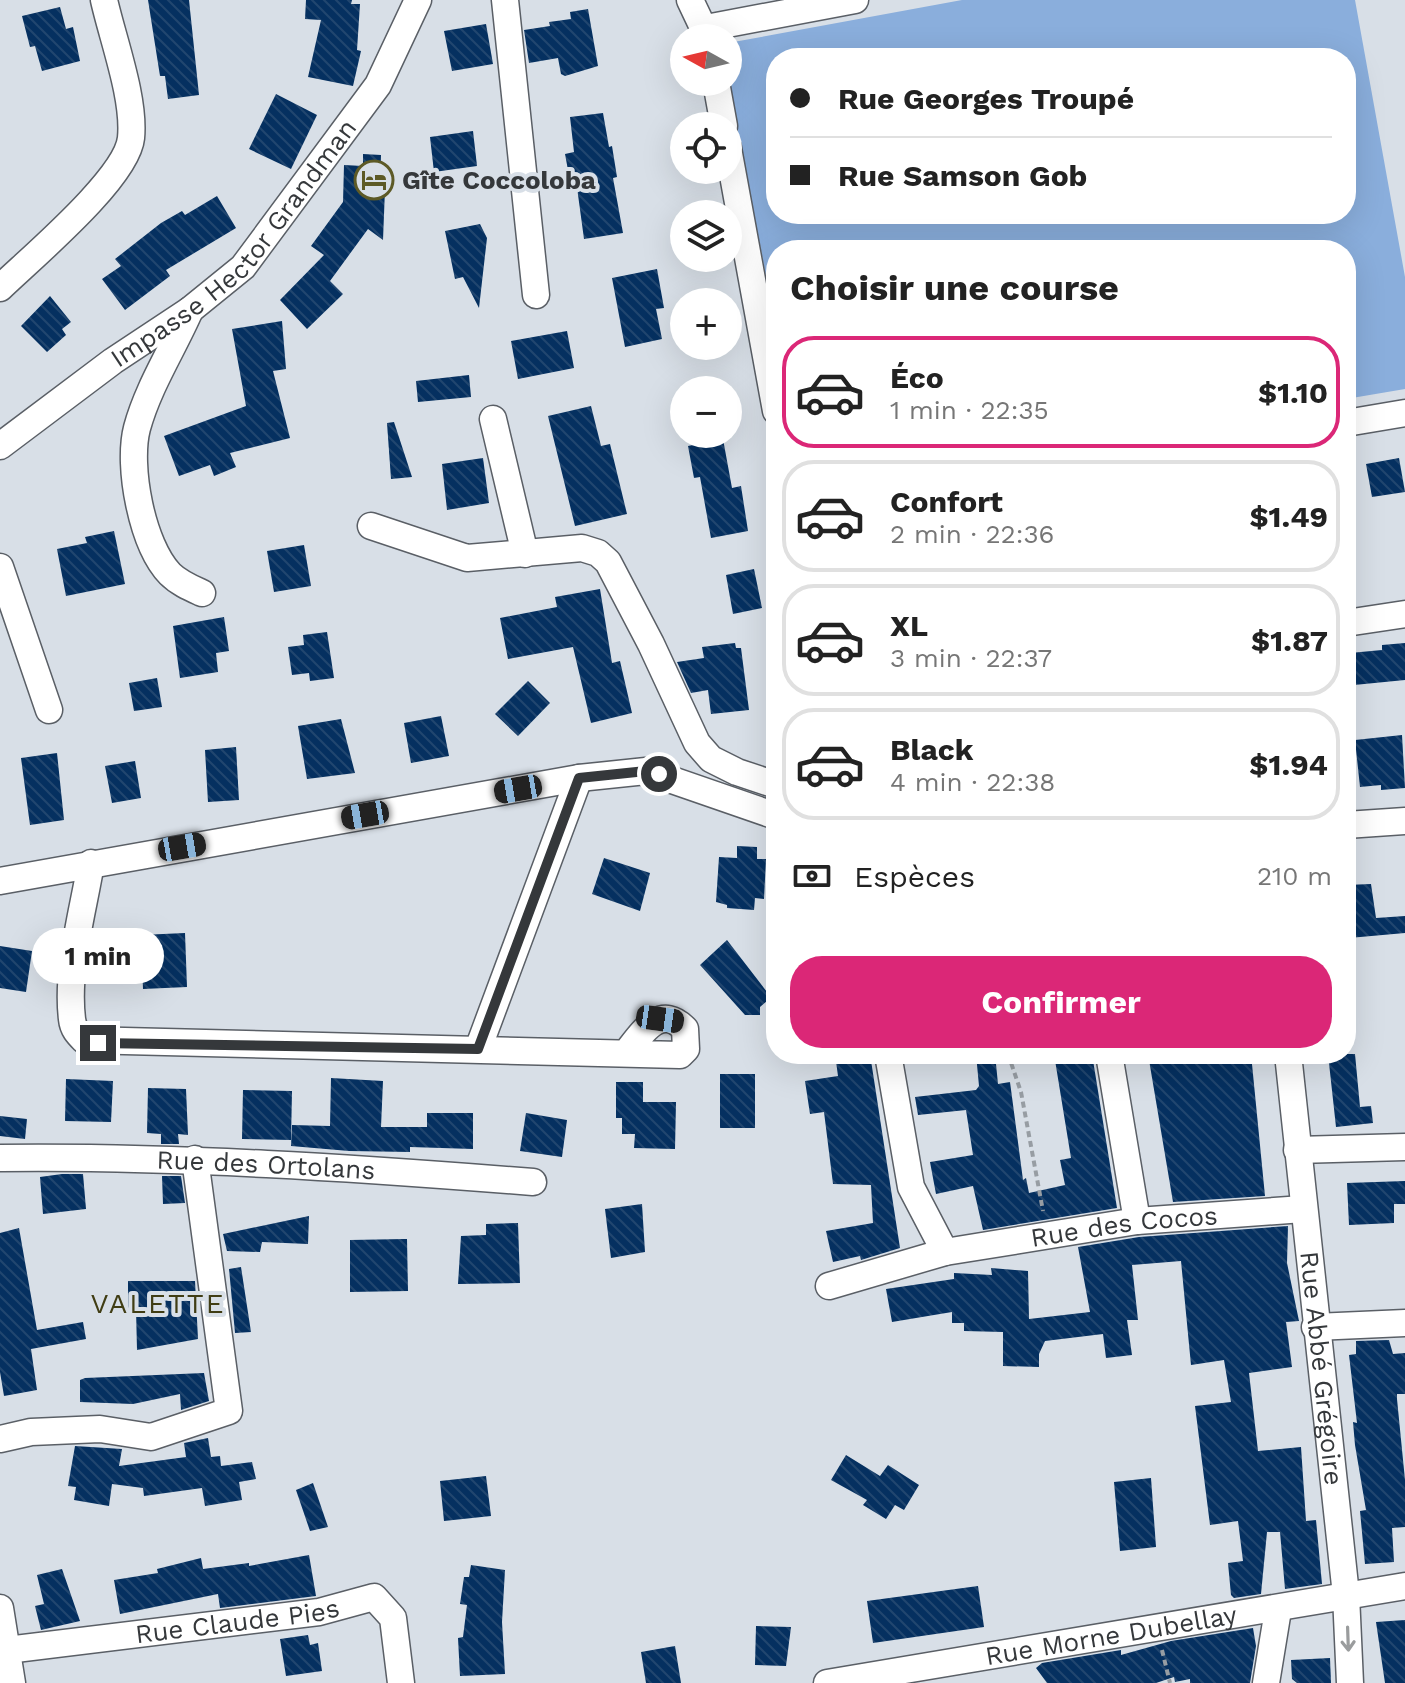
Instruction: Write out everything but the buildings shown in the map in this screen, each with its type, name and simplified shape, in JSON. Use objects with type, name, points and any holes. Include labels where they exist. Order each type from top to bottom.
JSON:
[{"type":"street","points":[[0,288],[105,186],[123,162],[131,140],[131,117],[104,0]]},
{"type":"street","name":"Impasse Hector Grandman","points":[[0,446],[113,361],[190,310],[243,267],[378,85],[418,0]]},
{"type":"street","points":[[505,0],[536,295]]},
{"type":"street","points":[[690,0],[702,24]]},
{"type":"street","points":[[742,25],[855,0]]},
{"type":"street","points":[[735,184],[766,356]]},
{"type":"street","points":[[190,310],[137,431],[136,471],[140,506],[158,557],[170,573],[202,593]]},
{"type":"street","points":[[1356,421],[1405,413]]},
{"type":"street","points":[[493,419],[525,554]]},
{"type":"street","points":[[371,526],[467,558],[582,548],[598,553],[608,562],[651,644],[697,743],[711,759],[766,781]]},
{"type":"street","points":[[0,567],[49,710]]},
{"type":"street","points":[[1356,621],[1405,614]]},
{"type":"street","points":[[0,881],[579,778],[646,771],[766,813]]},
{"type":"street","points":[[478,1049],[579,778]]},
{"type":"street","points":[[1356,824],[1405,821]]},
{"type":"street","points":[[91,863],[75,963],[72,1019],[75,1031],[84,1040],[626,1053]]},
{"type":"street","points":[[890,1064],[911,1187],[926,1223],[945,1252]]},
{"type":"street","points":[[1111,1064],[1137,1221]]},
{"type":"street","name":"Rue Abbé Grégoire","points":[[1289,1064],[1346,1595],[1350,1683]]},
{"type":"street","points":[[1297,1150],[1405,1147]]},
{"type":"street","name":"Rue des Ortolans","points":[[0,1158],[195,1159],[533,1182]]},
{"type":"street","points":[[0,1439],[31,1432],[100,1429],[151,1437],[229,1411],[195,1159]]},
{"type":"street","name":"Rue des Cocos","points":[[829,1286],[945,1252],[1137,1221],[1303,1209]]},
{"type":"street","points":[[1315,1327],[1405,1323]]},
{"type":"street","name":"Rue Morne Dubellay","points":[[827,1683],[1278,1610],[1405,1586]]},
{"type":"street","name":"Rue Claude Pies","points":[[7,1650],[319,1612],[374,1597],[393,1618],[401,1683]]},
{"type":"street","points":[[0,1608],[12,1683]]},
{"type":"street","points":[[1266,1683],[1278,1610]]},
{"type":"path","points":[[1011,1064],[1021,1092],[1047,1237]]},
{"type":"path","points":[[1157,1628],[1170,1683]]},
{"type":"shaded area","points":[[962,0],[1355,0],[1405,277],[1405,389],[1356,397],[1356,240],[766,240],[766,276],[742,152],[742,112],[734,112],[731,96],[742,96],[742,40]]},
{"type":"place","name":"Gîte Coccoloba","points":[[374,180]]},
{"type":"district","name":"VALETTE","points":[[158,1303]]},
{"type":"route","points":[[98,1043],[478,1049],[579,778],[646,771],[659,774]]}]
